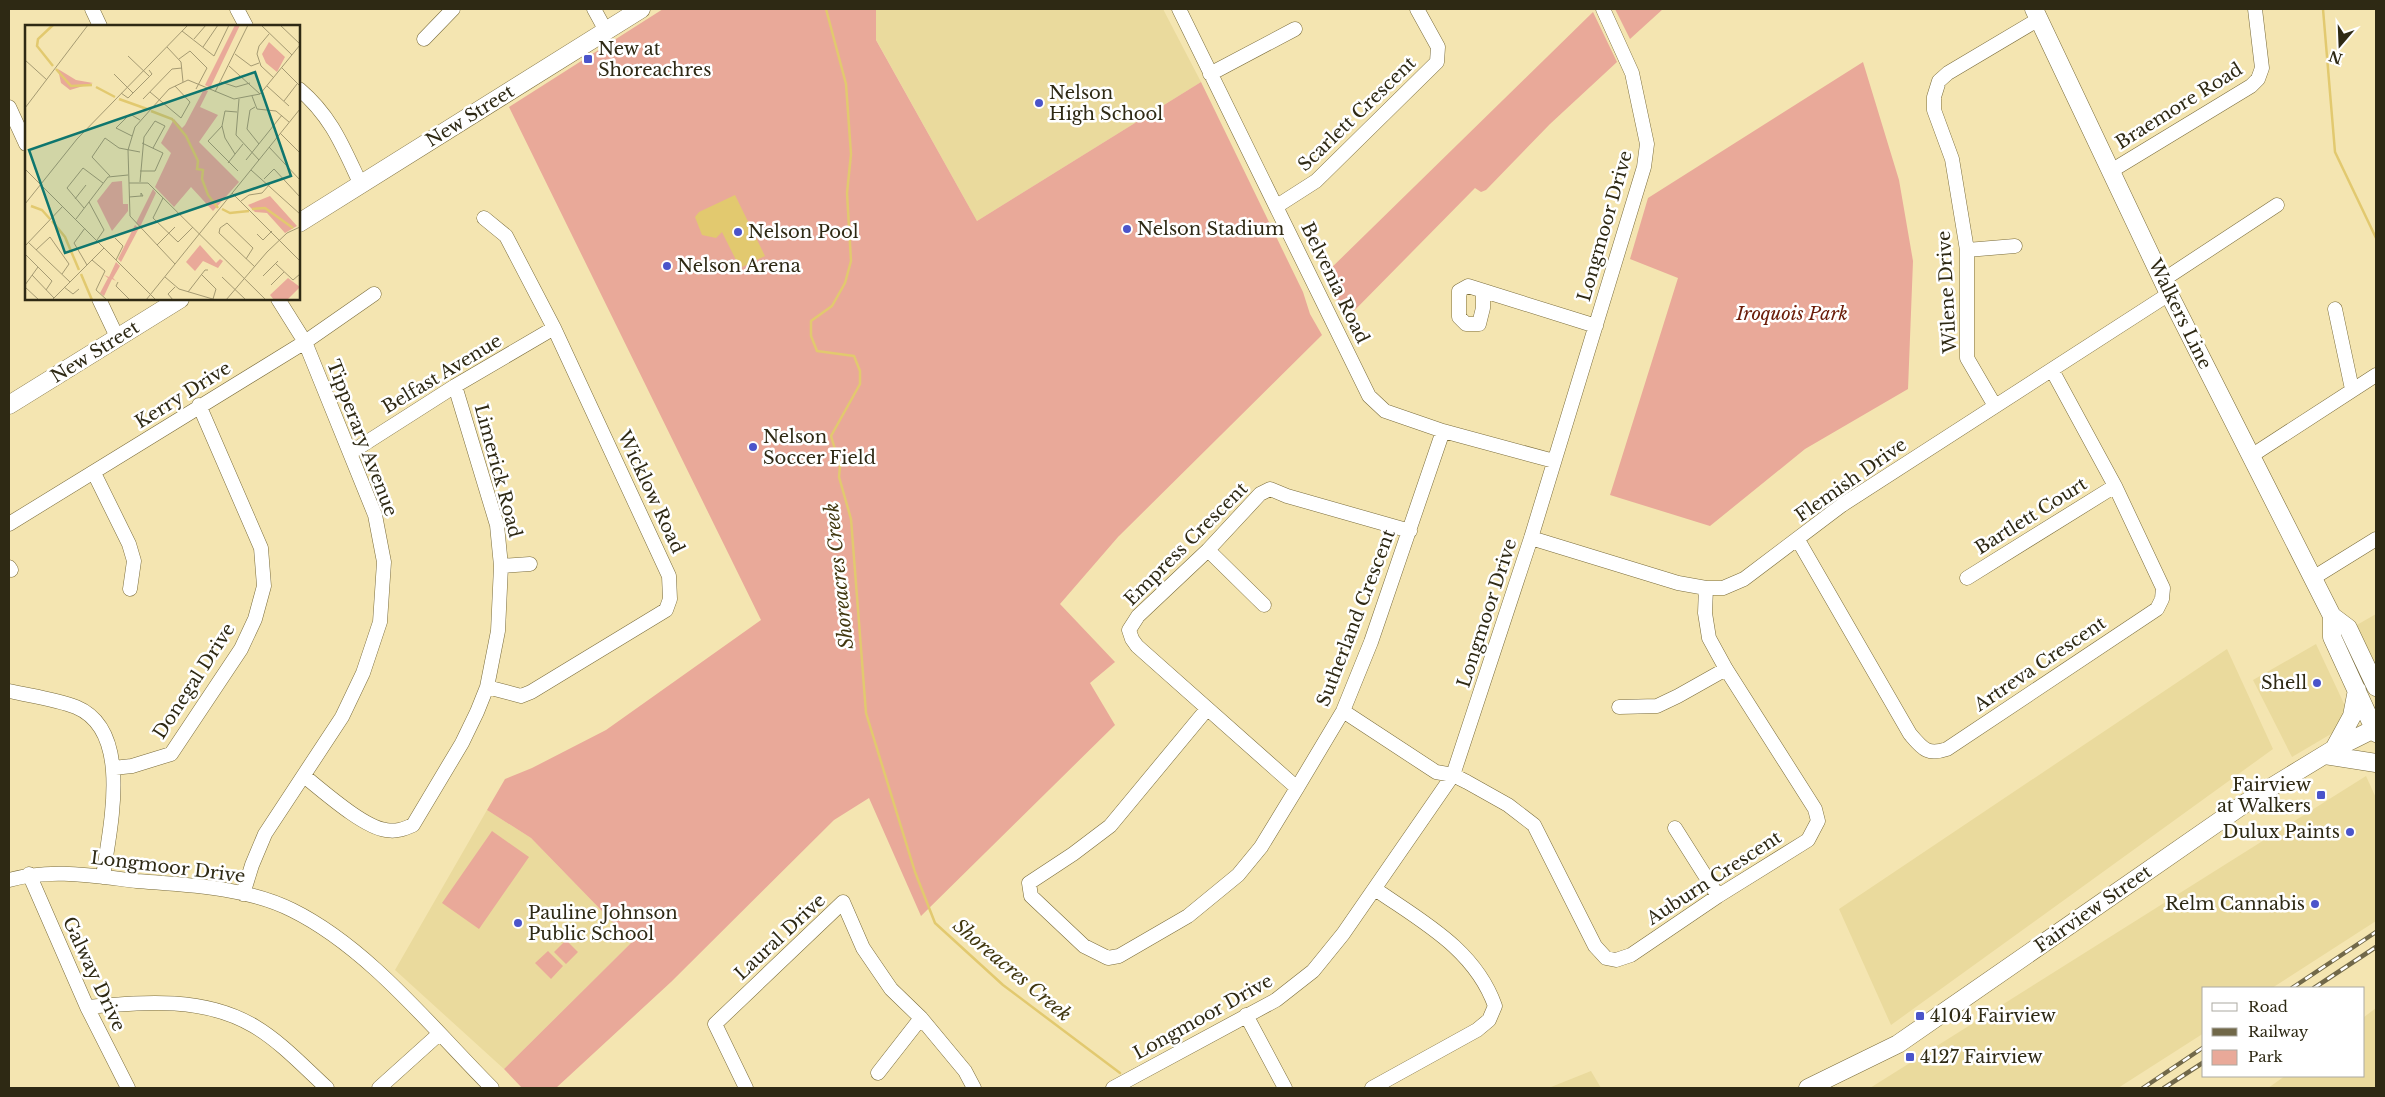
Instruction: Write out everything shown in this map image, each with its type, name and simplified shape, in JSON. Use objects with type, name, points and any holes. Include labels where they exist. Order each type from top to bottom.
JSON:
[{"type":"main road","name":"New Street","points":[[300,222],[641,9]]},
{"type":"main road","name":"Walkers Line","points":[[2037,14],[2110,172],[2251,456],[2332,616],[2348,628],[2375,683]]},
{"type":"main road","name":"New Street","points":[[9,405],[178,300]]},
{"type":"main road","name":"Walkers Line","points":[[2332,616],[2332,637],[2376,730]]},
{"type":"main road","points":[[2356,690],[2356,706],[2352,716],[2329,752],[2376,763]]},
{"type":"main road","name":"Fairview Street","points":[[1808,1088],[1898,1044],[2248,802],[2329,752],[2376,730]]},
{"type":"street","points":[[92,9],[100,25]]},
{"type":"street","points":[[237,9],[245,25]]},
{"type":"street","points":[[424,39],[453,9]]},
{"type":"street","points":[[594,9],[606,31]]},
{"type":"street","name":"Belvenia Road","points":[[1179,9],[1369,396],[1385,411],[1443,431],[1554,461]]},
{"type":"street","name":"Scarlett Crescent","points":[[1277,206],[1316,181],[1437,62],[1438,47],[1417,9]]},
{"type":"street","name":"Longmoor Drive","points":[[1113,1088],[1276,1000],[1313,971],[1375,889],[1453,776],[1531,538],[1644,167],[1647,144],[1632,74],[1603,9]]},
{"type":"street","name":"Braemore Road","points":[[2110,172],[2251,86],[2258,79],[2262,68],[2255,9]]},
{"type":"street","name":"Wilene Drive","points":[[1995,406],[1967,358],[1967,250],[1952,159],[1934,110],[1934,97],[1939,81],[1948,73],[2037,14]]},
{"type":"street","points":[[1210,74],[1295,29]]},
{"type":"street","points":[[300,91],[312,100],[332,124],[361,185]]},
{"type":"street","points":[[9,107],[25,142]]},
{"type":"street","name":"Flemish Drive","points":[[1531,538],[1678,584],[1722,588],[1744,580],[1842,505],[2052,370],[2276,205]]},
{"type":"street","name":"Wicklow Road","points":[[484,218],[506,236],[554,328],[669,576],[670,599],[666,610],[530,692],[521,696],[487,687]]},
{"type":"street","points":[[1967,250],[2015,246]]},
{"type":"street","points":[[1483,291],[1596,326]]},
{"type":"street","name":"Kerry Drive","points":[[9,524],[94,473],[199,405],[305,342],[374,294]]},
{"type":"street","points":[[99,300],[118,339]]},
{"type":"street","name":"Tipperary Avenue","points":[[244,894],[252,865],[265,834],[342,717],[363,673],[380,622],[384,562],[376,515],[305,342],[279,300]]},
{"type":"street","points":[[2335,309],[2352,389]]},
{"type":"street","name":"Belfast Avenue","points":[[350,453],[455,386],[554,328]]},
{"type":"street","name":"Artreva Crescent","points":[[1798,540],[1910,734],[1923,748],[1935,753],[1947,749],[2156,609],[2162,599],[2163,588],[2115,486],[2052,370]]},
{"type":"street","points":[[2251,456],[2376,375]]},
{"type":"street","name":"Limerick Road","points":[[304,776],[376,828],[399,831],[412,825],[462,742],[487,687],[498,631],[501,566],[496,525],[455,386]]},
{"type":"street","name":"Donegal Drive","points":[[114,768],[132,766],[171,754],[241,649],[256,619],[264,586],[262,548],[199,405]]},
{"type":"street","name":"Sutherland Crescent","points":[[1207,709],[1110,826],[1073,854],[1029,883],[1031,896],[1084,946],[1108,958],[1119,956],[1188,916],[1238,876],[1261,847],[1343,711],[1371,642],[1443,431]]},
{"type":"street","points":[[94,473],[129,544],[134,561],[130,589]]},
{"type":"street","name":"Bartlett Court","points":[[1967,578],[2115,486]]},
{"type":"street","name":"Empress Crescent","points":[[1298,788],[1138,646],[1132,639],[1129,630],[1138,616],[1208,550],[1260,494],[1270,489],[1288,496],[1410,531]]},
{"type":"street","points":[[2313,578],[2376,539]]},
{"type":"street","points":[[1208,550],[1264,605]]},
{"type":"street","name":"Limerick Road","points":[[501,566],[530,564]]},
{"type":"street","name":"Auburn Crescent","points":[[1453,776],[1508,805],[1534,825],[1595,946],[1606,958],[1616,960],[1632,955],[1718,896],[1808,840],[1818,821],[1815,809],[1709,638],[1705,614],[1706,588]]},
{"type":"street","points":[[1619,707],[1656,706],[1678,696],[1726,668]]},
{"type":"street","points":[[9,691],[77,708],[95,720],[107,736],[114,768],[114,791],[103,877]]},
{"type":"street","points":[[1343,711],[1436,772],[1453,776]]},
{"type":"street","points":[[1675,828],[1718,896]]},
{"type":"street","name":"Longmoor Drive","points":[[9,880],[28,874],[60,873],[103,877],[244,894],[291,909],[338,937],[372,964],[492,1088]]},
{"type":"street","name":"Galway Drive","points":[[28,874],[87,1007],[128,1088]]},
{"type":"street","points":[[1372,1088],[1478,1030],[1489,1020],[1494,1006],[1490,992],[1463,954],[1448,939],[1375,889]]},
{"type":"street","name":"Laural Drive","points":[[746,1088],[715,1024],[843,902],[862,948],[891,989],[921,1018],[965,1070],[974,1088]]},
{"type":"street","points":[[87,1007],[169,1003],[201,1006],[233,1015],[256,1027],[277,1043],[327,1088]]},
{"type":"street","points":[[1246,1015],[1285,1088]]},
{"type":"street","points":[[878,1073],[921,1018]]},
{"type":"street","points":[[379,1088],[439,1034]]},
{"type":"shaded area","name":"Nelson High School","points":[[859,9],[1163,9],[1201,82],[977,221]]},
{"type":"shaded area","name":"Nelson Pool","points":[[735,195],[765,256],[740,268],[722,232],[716,238],[702,235],[695,217],[699,212]]},
{"type":"shaded area","points":[[2376,614],[2376,664],[2355,626]]},
{"type":"shaded area","points":[[2316,644],[2346,708],[2336,731],[2292,757],[2253,680]]},
{"type":"shaded area","points":[[2227,649],[2273,749],[1891,1025],[1839,909]]},
{"type":"shaded area","points":[[2366,776],[2376,798],[2376,921],[2274,987],[2202,987],[2202,1034],[2118,1088],[1870,1088]]},
{"type":"shaded area","name":"Pauline Johnson Public School","points":[[487,810],[531,838],[632,942],[504,1069],[395,970]]},
{"type":"shaded area","points":[[2376,1008],[2376,1088],[2268,1088],[2284,1077],[2365,1077],[2365,1016]]},
{"type":"shaded area","points":[[1591,1071],[1601,1088],[1548,1088],[1551,1087]]},
{"type":"green space","points":[[663,9],[876,9],[876,40],[977,221],[1201,82],[1303,292],[1310,314],[1322,335],[1118,537],[1060,604],[1115,662],[1090,683],[1115,725],[921,916],[869,798],[834,820],[671,982],[556,1088],[522,1088],[504,1069],[632,942],[531,838],[487,810],[505,779],[532,768],[606,730],[761,620],[509,107]]},
{"type":"green space","points":[[1615,9],[1663,9],[1630,39]]},
{"type":"green space","points":[[1593,12],[1617,62],[1550,124],[1486,190],[1481,192],[1475,188],[1346,319],[1324,275]]},
{"type":"green space","name":"Iroquois Park","points":[[1863,62],[1899,180],[1913,261],[1908,389],[1805,449],[1710,526],[1610,495],[1678,278],[1630,259],[1648,198]]},
{"type":"green space","points":[[492,831],[529,857],[479,929],[442,903]]},
{"type":"green space","points":[[566,940],[578,952],[566,964],[554,952]]},
{"type":"green space","points":[[548,951],[563,966],[551,979],[535,963]]},
{"type":"waterway","name":"Shoreacres Creek","points":[[826,9],[846,84],[851,154],[847,193],[851,261],[845,283],[832,306],[811,321],[811,336],[817,351],[854,356],[860,371],[860,384],[831,436],[840,466],[839,477],[851,519],[866,713],[915,872],[935,923],[1003,985],[1120,1073]]},
{"type":"waterway","points":[[2323,9],[2335,152],[2376,238]]},
{"type":"railway","points":[[2294,987],[2376,932]]},
{"type":"railway","points":[[2316,987],[2376,947]]},
{"type":"railway","points":[[2143,1088],[2202,1048]]},
{"type":"railway","points":[[2164,1088],[2202,1063]]},
{"type":"place","name":"New at Shoreachres","points":[[588,59]]},
{"type":"place","name":"Nelson High School","points":[[1039,103]]},
{"type":"place","name":"Nelson Stadium","points":[[1127,229]]},
{"type":"place","name":"Nelson Pool","points":[[738,232]]},
{"type":"place","name":"Nelson Arena","points":[[667,266]]},
{"type":"place","name":"Nelson Soccer Field","points":[[753,447]]},
{"type":"place","name":"Shell","points":[[2317,683]]},
{"type":"place","name":"Fairview at Walkers","points":[[2321,795]]},
{"type":"place","name":"Dulux Paints","points":[[2350,832]]},
{"type":"place","name":"Relm Cannabis","points":[[2315,904]]},
{"type":"place","name":"Pauline Johnson Public School","points":[[518,923]]},
{"type":"place","name":"4104 Fairview","points":[[1920,1016]]},
{"type":"place","name":"4127 Fairview","points":[[1910,1057]]}]
